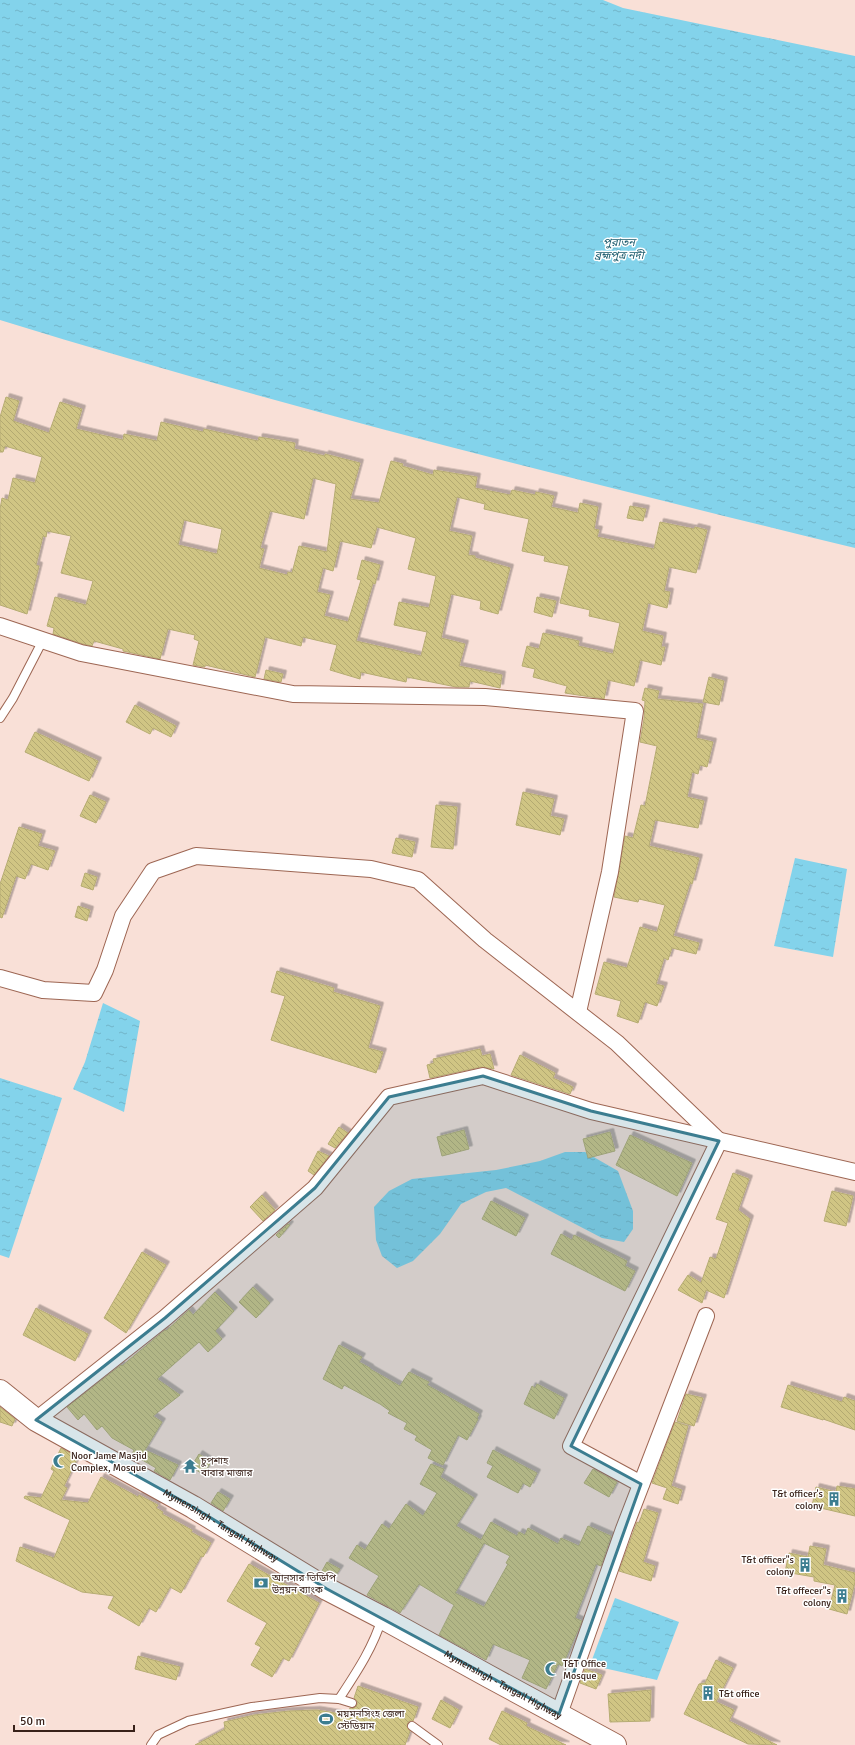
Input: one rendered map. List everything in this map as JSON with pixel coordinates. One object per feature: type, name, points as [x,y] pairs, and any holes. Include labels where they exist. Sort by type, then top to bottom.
[{"type":"highway","name":"Mymensingh - Tangail Highway","points":[[0,1391],[36,1420],[193,1506],[327,1589],[615,1745]]},
{"type":"street","points":[[0,626],[81,653],[293,694],[485,697],[635,711],[610,872],[578,1012]]},
{"type":"street","points":[[0,978],[43,990],[94,993],[105,970],[123,916],[153,871],[196,856],[370,869],[418,880],[485,940],[617,1044],[719,1141]]},
{"type":"street","points":[[36,1420],[165,1318],[315,1188],[389,1097],[483,1076],[591,1111],[855,1172]]},
{"type":"street","points":[[641,1484],[570,1446],[719,1141]]},
{"type":"street","points":[[559,1714],[641,1484],[706,1316]]},
{"type":"lane","points":[[0,718],[13,698],[43,640]]},
{"type":"lane","points":[[340,1699],[370,1652],[383,1618]]},
{"type":"lane","points":[[151,1745],[158,1735],[188,1721],[252,1707],[320,1698],[340,1699],[352,1703]]},
{"type":"lane","points":[[412,1726],[438,1745]]},
{"type":"highlighted area","points":[[483,1076],[591,1111],[719,1141],[571,1446],[641,1484],[559,1714],[327,1589],[193,1507],[36,1420],[165,1318],[315,1188],[389,1097]]},
{"type":"water","name":"পুরাতন ব্রহ্মপুত্র নদী","points":[[0,0],[603,0],[623,8],[855,56],[855,548],[533,468],[319,412],[106,352],[0,320]]},
{"type":"water","points":[[795,858],[847,869],[833,957],[774,946]]},
{"type":"water","points":[[103,1003],[140,1021],[124,1112],[73,1089],[85,1062]]},
{"type":"water","points":[[0,1078],[62,1098],[9,1258],[0,1255]]},
{"type":"water","points":[[565,1152],[585,1152],[618,1171],[633,1211],[633,1229],[624,1242],[602,1238],[506,1188],[486,1192],[461,1204],[440,1234],[413,1261],[397,1268],[382,1256],[376,1240],[374,1207],[389,1191],[412,1179],[496,1170],[540,1161]]},
{"type":"water","points":[[615,1598],[679,1622],[657,1680],[590,1665]]},
{"type":"building","points":[[6,397],[19,401],[13,421],[49,433],[60,402],[82,409],[76,429],[123,440],[124,434],[157,441],[161,422],[203,432],[204,429],[258,441],[259,437],[295,443],[294,449],[325,456],[325,454],[360,463],[350,499],[379,503],[391,461],[403,464],[402,466],[433,475],[434,470],[477,477],[475,488],[510,495],[512,490],[535,495],[536,492],[554,496],[551,507],[578,513],[580,503],[598,507],[594,529],[599,530],[597,537],[654,549],[660,522],[707,530],[696,573],[669,567],[664,591],[670,592],[667,608],[648,603],[642,631],[663,636],[661,647],[665,647],[661,665],[640,660],[634,686],[608,680],[604,699],[565,693],[567,686],[533,677],[535,669],[522,666],[527,646],[539,649],[543,633],[579,641],[578,646],[613,654],[620,623],[589,616],[590,610],[560,603],[569,566],[544,561],[545,556],[522,551],[529,519],[484,509],[485,504],[457,497],[449,531],[472,536],[468,555],[510,568],[498,614],[480,609],[481,601],[451,594],[441,638],[465,644],[459,666],[502,675],[500,688],[470,681],[469,687],[456,687],[407,677],[406,682],[361,672],[360,679],[330,670],[337,645],[303,637],[301,646],[265,637],[255,677],[205,665],[205,667],[193,665],[199,641],[194,639],[195,635],[168,629],[160,659],[123,651],[123,649],[94,641],[92,646],[83,644],[53,634],[54,628],[47,626],[55,597],[86,605],[93,581],[61,573],[71,536],[47,531],[46,537],[43,536],[36,565],[39,566],[27,614],[0,605],[0,509],[2,498],[8,500],[13,478],[35,483],[42,457],[5,446],[3,452],[0,452],[0,417]],"holes":[[[313,478],[336,484],[327,552],[299,546],[292,573],[288,572],[287,575],[259,568],[264,549],[260,548],[270,511],[304,519]],[[184,520],[222,529],[217,554],[178,545]],[[377,527],[416,538],[408,569],[436,576],[429,608],[399,602],[394,625],[427,632],[421,656],[356,641],[373,583],[375,584],[380,565],[362,560],[357,579],[361,580],[348,622],[324,616],[330,595],[317,592],[323,568],[333,571],[340,541],[371,548]]]},
{"type":"building","points":[[630,506],[646,509],[643,521],[627,518]]},
{"type":"building","points":[[537,597],[556,601],[552,617],[534,612]]},
{"type":"building","points":[[266,670],[283,674],[281,682],[264,679]]},
{"type":"building","points":[[709,677],[724,681],[719,705],[703,702]]},
{"type":"building","points":[[645,688],[659,691],[657,699],[703,704],[696,738],[713,742],[707,767],[700,765],[698,774],[692,772],[687,797],[704,801],[698,828],[655,820],[649,846],[699,858],[692,884],[690,883],[673,936],[699,943],[696,954],[672,948],[668,960],[664,958],[656,984],[664,986],[657,1006],[645,1002],[638,1023],[617,1016],[621,1001],[595,994],[604,962],[627,968],[640,927],[657,932],[665,905],[639,899],[638,902],[614,897],[625,836],[633,838],[641,805],[645,806],[657,746],[640,742],[645,701],[642,700]]},
{"type":"building","points":[[135,705],[176,726],[171,737],[153,728],[150,734],[126,722]]},
{"type":"building","points":[[35,732],[98,761],[89,781],[25,752]]},
{"type":"building","points":[[523,792],[554,799],[550,816],[564,819],[560,835],[516,825]]},
{"type":"building","points":[[90,795],[106,802],[96,823],[80,816]]},
{"type":"building","points":[[436,805],[457,807],[453,849],[431,847]]},
{"type":"building","points":[[19,827],[42,834],[38,846],[55,851],[48,870],[31,864],[25,879],[16,876],[2,918],[0,917],[0,884]]},
{"type":"building","points":[[396,838],[415,842],[412,857],[392,853]]},
{"type":"building","points":[[85,873],[97,877],[93,890],[81,886]]},
{"type":"building","points":[[78,906],[90,910],[87,921],[75,917]]},
{"type":"building","points":[[277,971],[334,988],[333,992],[380,1006],[368,1048],[383,1052],[376,1073],[271,1040],[285,996],[271,992]]},
{"type":"building","points":[[480,1049],[482,1056],[490,1054],[494,1069],[481,1067],[430,1078],[427,1065],[434,1063],[433,1059]]},
{"type":"building","points":[[520,1055],[555,1073],[553,1078],[573,1087],[570,1094],[511,1075]]},
{"type":"building","points":[[339,1127],[348,1133],[335,1148],[328,1144]]},
{"type":"building","points":[[464,1130],[469,1149],[442,1156],[437,1137]]},
{"type":"building","points":[[610,1132],[615,1151],[588,1158],[583,1139]]},
{"type":"building","points":[[630,1135],[692,1163],[677,1196],[616,1165]]},
{"type":"building","points":[[318,1151],[329,1156],[314,1175],[308,1171]]},
{"type":"building","points":[[733,1173],[749,1179],[738,1210],[750,1219],[724,1298],[706,1290],[702,1303],[678,1290],[688,1275],[701,1283],[710,1257],[716,1259],[728,1223],[716,1219]]},
{"type":"building","points":[[832,1191],[853,1196],[846,1226],[824,1221]]},
{"type":"building","points":[[262,1195],[275,1210],[263,1221],[250,1207]]},
{"type":"building","points":[[491,1201],[525,1218],[516,1236],[482,1219]]},
{"type":"building","points":[[288,1224],[290,1225],[279,1238],[276,1235]]},
{"type":"building","points":[[561,1234],[572,1240],[574,1235],[627,1261],[625,1266],[635,1271],[625,1291],[551,1254]]},
{"type":"building","points":[[142,1252],[166,1265],[126,1333],[104,1318]]},
{"type":"building","points":[[253,1287],[270,1303],[256,1318],[239,1302]]},
{"type":"building","points":[[215,1292],[234,1311],[215,1331],[222,1339],[208,1352],[199,1342],[157,1379],[180,1395],[153,1416],[162,1422],[145,1450],[178,1465],[170,1480],[154,1471],[156,1468],[132,1454],[134,1450],[112,1438],[102,1426],[97,1430],[84,1414],[78,1420],[67,1407],[121,1365],[122,1366],[165,1330],[166,1331],[189,1310],[193,1315]]},
{"type":"building","points":[[36,1308],[88,1334],[75,1361],[23,1335]]},
{"type":"building","points":[[339,1345],[362,1357],[359,1362],[400,1386],[409,1372],[429,1382],[427,1385],[479,1414],[467,1440],[458,1435],[443,1465],[428,1458],[432,1450],[415,1440],[417,1436],[404,1429],[407,1423],[388,1413],[390,1411],[380,1404],[344,1385],[342,1389],[323,1379]]},
{"type":"building","points":[[537,1384],[564,1398],[554,1419],[524,1404],[532,1386],[535,1388]]},
{"type":"building","points":[[788,1385],[842,1402],[844,1397],[855,1401],[855,1430],[781,1407]]},
{"type":"building","points":[[686,1394],[703,1398],[694,1426],[677,1421]]},
{"type":"building","points":[[0,1407],[15,1419],[12,1426],[0,1422]]},
{"type":"building","points":[[675,1422],[688,1426],[671,1486],[682,1490],[678,1504],[663,1499],[667,1488],[652,1483]]},
{"type":"building","points":[[61,1448],[78,1457],[64,1486],[67,1488],[61,1500],[88,1503],[101,1477],[138,1497],[139,1495],[158,1505],[156,1508],[163,1512],[162,1514],[192,1530],[191,1532],[211,1543],[203,1557],[201,1556],[181,1593],[170,1587],[156,1612],[149,1608],[139,1626],[108,1608],[114,1596],[82,1592],[16,1561],[20,1547],[54,1558],[70,1520],[24,1498],[25,1496],[41,1498],[54,1471],[51,1469]]},
{"type":"building","points":[[493,1450],[537,1473],[530,1487],[523,1483],[518,1493],[487,1477],[493,1466],[487,1463]]},
{"type":"building","points":[[199,1454],[211,1462],[203,1474],[191,1467]]},
{"type":"building","points":[[431,1464],[444,1469],[440,1477],[474,1498],[456,1526],[481,1540],[491,1522],[517,1536],[519,1532],[525,1535],[528,1528],[558,1544],[561,1538],[579,1546],[588,1526],[611,1536],[601,1566],[596,1564],[575,1618],[582,1621],[562,1666],[558,1664],[546,1689],[522,1678],[530,1660],[493,1644],[486,1660],[439,1635],[454,1605],[419,1584],[400,1613],[367,1595],[379,1576],[349,1558],[357,1545],[365,1550],[382,1524],[389,1529],[406,1504],[423,1516],[437,1493],[420,1484]],"holes":[[[484,1543],[510,1556],[506,1563],[508,1564],[484,1607],[455,1593]]]},
{"type":"building","points":[[593,1469],[617,1482],[609,1497],[584,1483]]},
{"type":"building","name":"T&t officer's colony","points":[[837,1486],[855,1489],[855,1516],[812,1506],[816,1487],[836,1492]]},
{"type":"building","points":[[218,1492],[230,1499],[223,1511],[211,1503]]},
{"type":"building","points":[[644,1509],[658,1513],[643,1562],[655,1566],[651,1581],[619,1571],[637,1522],[639,1523]]},
{"type":"building","points":[[810,1546],[826,1549],[823,1565],[855,1573],[855,1582],[847,1614],[829,1609],[835,1585],[814,1581],[814,1577],[785,1572],[789,1553],[808,1557]]},
{"type":"building","points":[[327,1562],[340,1569],[334,1578],[322,1571]]},
{"type":"building","points":[[249,1564],[319,1603],[289,1661],[283,1658],[272,1677],[251,1665],[261,1647],[255,1644],[267,1623],[227,1601]]},
{"type":"building","points":[[138,1656],[180,1667],[176,1680],[135,1669]]},
{"type":"building","name":"T&t office","points":[[716,1660],[733,1668],[716,1702],[734,1710],[729,1721],[777,1745],[748,1744],[684,1714],[699,1684],[705,1683]]},
{"type":"building","points":[[585,1669],[602,1675],[596,1689],[580,1683]]},
{"type":"building","name":"ময়মনসিংহ জেলা স্টেডিয়াম","points":[[358,1686],[418,1707],[413,1721],[409,1721],[407,1725],[410,1731],[405,1745],[195,1745],[225,1729],[224,1722],[254,1715],[289,1711],[317,1710],[347,1715],[350,1708],[354,1708],[357,1705],[357,1701],[354,1698]]},
{"type":"building","points":[[651,1690],[650,1721],[610,1722],[608,1694]]},
{"type":"building","points":[[441,1700],[459,1710],[450,1728],[432,1719]]},
{"type":"building","points":[[502,1711],[527,1723],[526,1726],[566,1745],[501,1745],[489,1739]]},
{"type":"place","name":"Noor Jame Masjid Complex, Mosque","points":[[60,1461]]},
{"type":"place","name":"চুপশাহ বাবার মাজার","points":[[190,1466]]},
{"type":"place","name":"T&t officer's colony","points":[[834,1499]]},
{"type":"place","name":"T&t officer\"s colony","points":[[805,1565]]},
{"type":"place","name":"আনসার ভিডিপি উন্নয়ন ব্যাংক","points":[[261,1583]]},
{"type":"place","name":"T&t offecer\"s colony","points":[[842,1596]]},
{"type":"place","name":"T&T Office Mosque","points":[[552,1669]]},
{"type":"place","name":"T&t office","points":[[708,1693]]},
{"type":"place","name":"ময়মনসিংহ জেলা স্টেডিয়াম","points":[[326,1719]]}]
